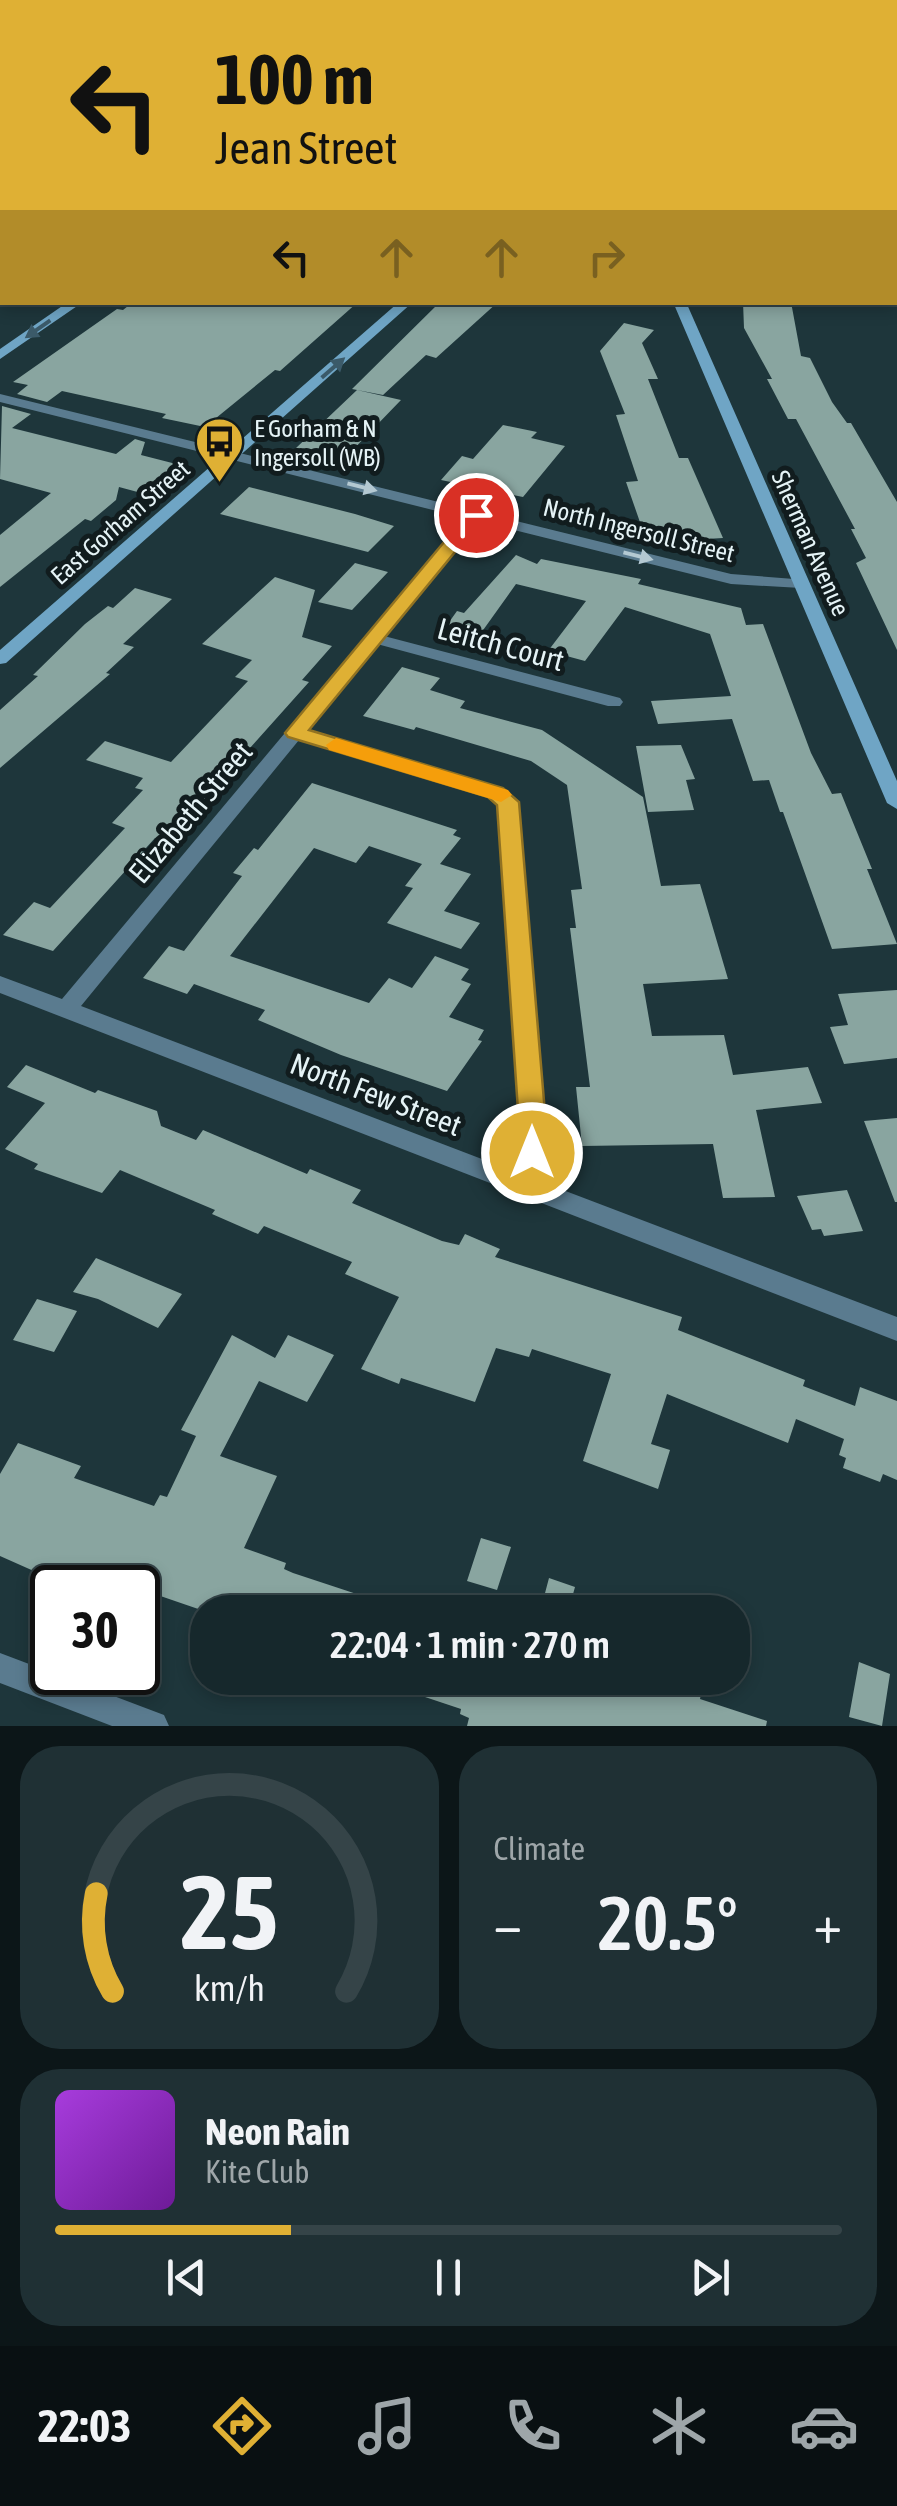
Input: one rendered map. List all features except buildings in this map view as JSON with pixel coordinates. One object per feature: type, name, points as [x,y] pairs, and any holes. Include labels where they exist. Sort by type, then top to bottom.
[{"type":"main road","points":[[0,355],[72,305]]},
{"type":"main road","name":"East Gorham Street","points":[[0,659],[404,305]]},
{"type":"main road","name":"Sherman Avenue","points":[[680,305],[897,803]]},
{"type":"street","name":"North Ingersoll Street","points":[[0,398],[731,579],[801,583]]},
{"type":"street","name":"Elizabeth Street","points":[[66,1009],[476,515]]},
{"type":"street","name":"Leitch Court","points":[[373,638],[614,702]]},
{"type":"street","points":[[295,733],[496,792],[508,802],[533,1125],[532,1153],[520,1184]]},
{"type":"street","name":"North Few Street","points":[[0,984],[897,1328]]},
{"type":"street","points":[[0,1668],[153,1726]]},
{"type":"slow traffic","points":[[336,745],[501,795]]},
{"type":"place","name":"E Gorham & N Ingersoll (WB)","points":[[219,484]]},
{"type":"route","points":[[476,515],[295,733],[496,792],[508,802],[532,1153]]}]
